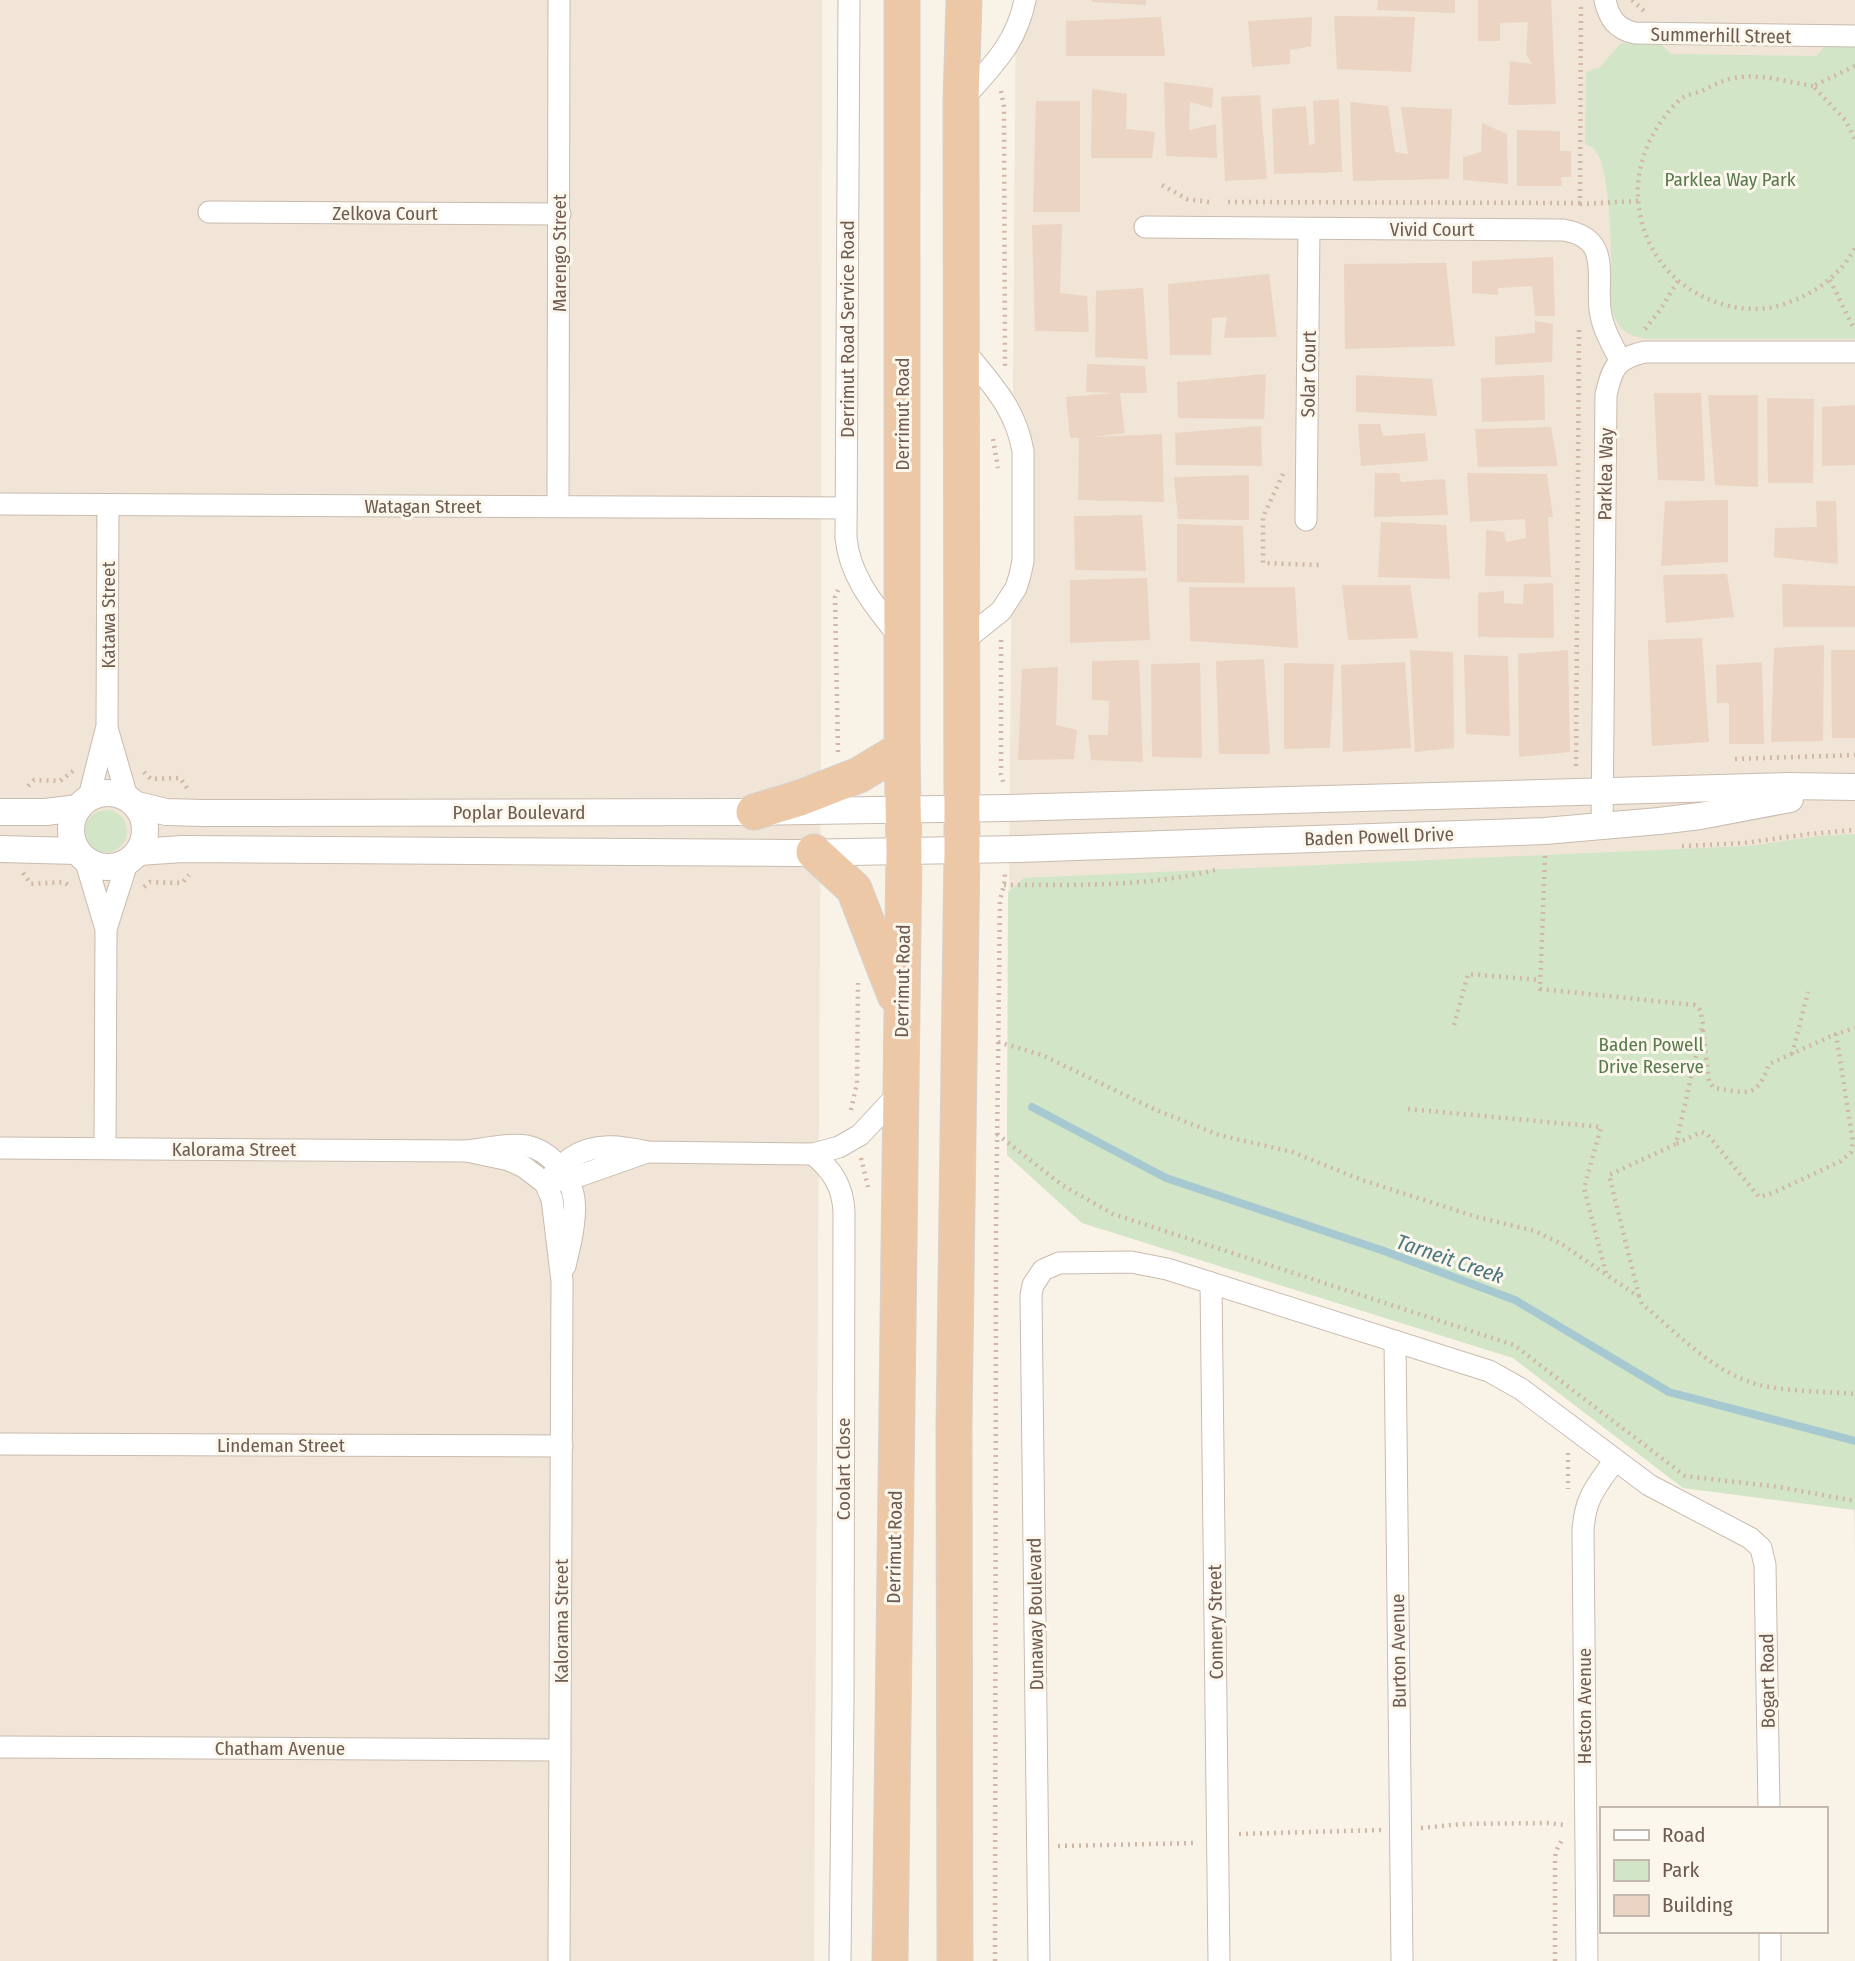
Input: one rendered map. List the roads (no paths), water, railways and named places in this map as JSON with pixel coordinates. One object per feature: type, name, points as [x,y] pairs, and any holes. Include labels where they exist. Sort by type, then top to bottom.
[{"type":"highway","name":"Derrimut Road","points":[[890,1961],[904,851],[902,0]]},
{"type":"highway","points":[[955,1961],[954,1425],[962,850],[961,100],[964,0]]},
{"type":"highway","points":[[754,813],[800,799],[859,775],[902,749]]},
{"type":"highway","points":[[814,852],[854,889],[902,1011]]},
{"type":"street","name":"Marengo Street","points":[[558,506],[559,0]]},
{"type":"street","name":"Derrimut Road Service Road","points":[[849,0],[847,553],[865,593],[902,641]]},
{"type":"street","points":[[961,100],[1012,39],[1021,20],[1025,0]]},
{"type":"street","name":"Summerhill Street","points":[[1605,0],[1612,20],[1618,26],[1634,33],[1855,36]]},
{"type":"street","name":"Zelkova Court","points":[[209,212],[560,214]]},
{"type":"street","name":"Vivid Court","points":[[1146,227],[1577,232],[1589,240],[1597,253],[1601,267],[1600,309],[1605,332],[1620,360]]},
{"type":"street","name":"Solar Court","points":[[1306,520],[1309,229]]},
{"type":"street","points":[[961,347],[1007,405],[1020,433],[1023,451],[1023,561],[1016,588],[1001,611],[961,643]]},
{"type":"street","points":[[1620,360],[1645,352],[1855,352]]},
{"type":"street","name":"Parklea Way","points":[[1602,827],[1606,395],[1610,376],[1620,360]]},
{"type":"street","name":"Watagan Street","points":[[0,504],[846,508]]},
{"type":"street","name":"Katawa Street","points":[[83,803],[107,726],[108,505]]},
{"type":"street","name":"Katawa Street","points":[[107,726],[132,801]]},
{"type":"street","name":"Baden Powell Drive","points":[[903,810],[1789,786],[1853,787]]},
{"type":"street","name":"Baden Powell Drive","points":[[904,851],[1602,827],[1700,816],[1853,787]]},
{"type":"street","points":[[0,812],[46,812],[83,803],[108,792],[118,793],[132,801],[143,816],[146,828],[144,841],[133,857],[106,929]]},
{"type":"street","name":"Poplar Boulevard","points":[[132,801],[166,812],[204,813],[754,813],[903,810]]},
{"type":"street","points":[[83,803],[72,818],[72,841],[81,855],[106,929],[105,1148]]},
{"type":"street","points":[[0,849],[81,855],[94,865],[105,867],[116,866],[133,857]]},
{"type":"street","name":"Poplar Boulevard","points":[[133,857],[196,849],[904,851]]},
{"type":"street","points":[[557,1177],[647,1152],[813,1154],[839,1147],[860,1135],[900,1092]]},
{"type":"street","name":"Kalorama Street","points":[[0,1148],[467,1151],[509,1160],[557,1177],[552,1199],[562,1281],[559,1961]]},
{"type":"street","name":"Coolart Close","points":[[813,1154],[836,1178],[844,1206],[840,1961]]},
{"type":"street","name":"Dunaway Boulevard","points":[[1039,1961],[1031,1308],[1033,1285],[1043,1270],[1059,1263],[1131,1262],[1167,1269],[1211,1283]]},
{"type":"street","points":[[1211,1283],[1468,1363],[1505,1378],[1615,1460]]},
{"type":"street","name":"Connery Street","points":[[1211,1283],[1219,1961]]},
{"type":"street","name":"Burton Avenue","points":[[1395,1341],[1402,1961]]},
{"type":"street","name":"Lindeman Street","points":[[0,1444],[562,1446]]},
{"type":"street","name":"Bogart Road","points":[[1615,1460],[1649,1485],[1751,1538],[1761,1548],[1766,1578],[1769,1807]]},
{"type":"street","name":"Heston Avenue","points":[[1587,1961],[1583,1531],[1586,1505],[1615,1460]]},
{"type":"street","name":"Chatham Avenue","points":[[0,1747],[560,1750]]},
{"type":"street","points":[[1770,1933],[1770,1961]]},
{"type":"waterway","name":"Tarneit Creek","points":[[1032,1107],[1166,1178],[1384,1251],[1515,1300],[1669,1392],[1855,1441]]},
{"type":"park label","name":"Parklea Way Park","points":[[1730,179]]},
{"type":"park label","name":"Baden Powell Drive Reserve","points":[[1651,1055]]}]
